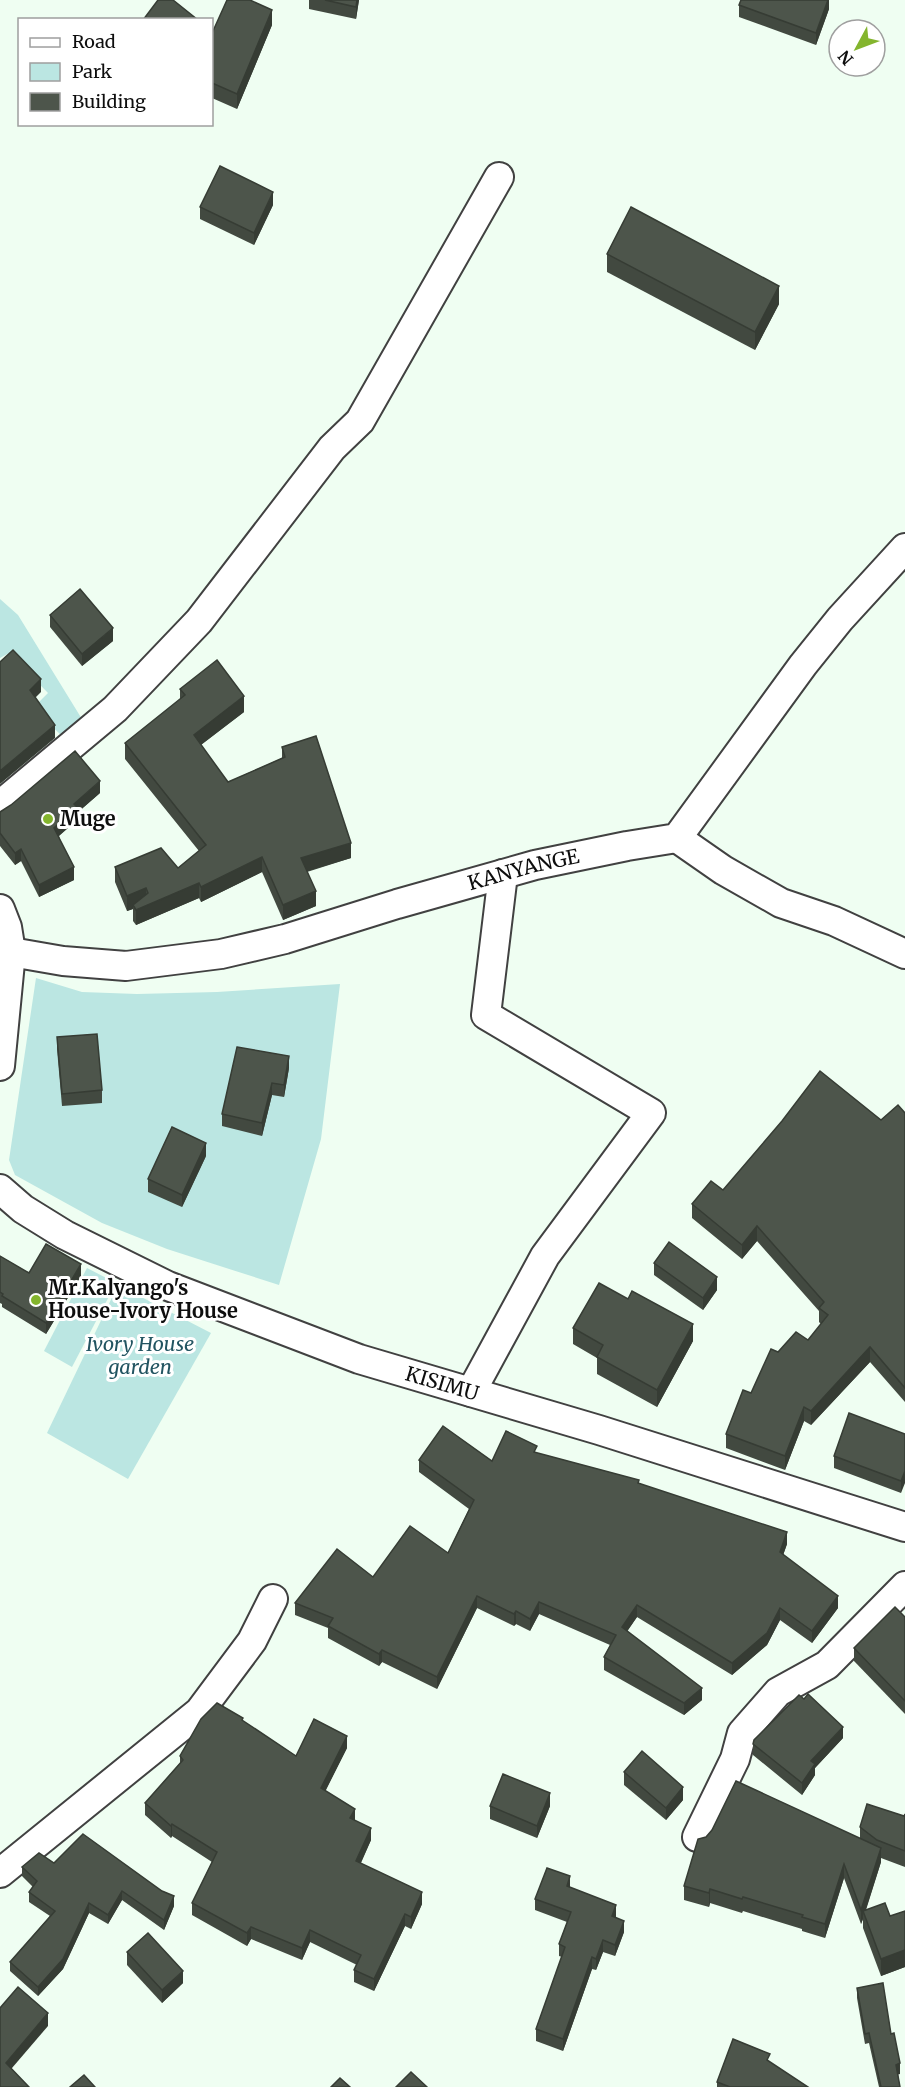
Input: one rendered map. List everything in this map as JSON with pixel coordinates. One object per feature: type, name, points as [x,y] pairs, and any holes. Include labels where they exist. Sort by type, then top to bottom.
[{"type":"street","points":[[0,805],[115,709],[199,621],[332,448],[360,422],[499,177]]},
{"type":"street","points":[[905,548],[840,619],[803,664],[676,838],[723,870],[781,903],[834,921],[905,954]]},
{"type":"street","name":"KANYANGE","points":[[11,951],[63,961],[126,966],[221,954],[285,939],[535,865],[676,838]]},
{"type":"street","points":[[471,1392],[545,1256],[651,1113],[486,1015],[502,874]]},
{"type":"street","points":[[0,909],[7,927],[11,951],[0,1066]]},
{"type":"street","name":"KISIMU","points":[[0,1189],[23,1209],[65,1235],[168,1286],[359,1359],[599,1430],[841,1509],[905,1527]]},
{"type":"street","points":[[697,1837],[735,1759],[742,1733],[778,1692],[827,1665],[905,1586]]},
{"type":"street","points":[[0,1873],[199,1712],[252,1641],[273,1599]]},
{"type":"green space","points":[[0,599],[18,615],[85,724],[64,738],[33,708],[48,693],[9,653],[0,658]]},
{"type":"green space","points":[[36,978],[82,992],[137,994],[217,992],[340,984],[321,1139],[279,1285],[167,1249],[102,1223],[15,1175],[9,1160]]},
{"type":"green space","points":[[87,1268],[116,1283],[72,1367],[44,1351]]},
{"type":"green space","name":"Ivory House garden","points":[[118,1285],[211,1333],[128,1479],[47,1433]]},
{"type":"building","points":[[158,0],[173,0],[196,18],[144,18]]},
{"type":"building","points":[[227,0],[250,0],[272,10],[237,94],[213,83],[213,31]]},
{"type":"building","points":[[325,0],[357,0],[356,7]]},
{"type":"building","points":[[741,0],[828,0],[816,33],[739,5]]},
{"type":"building","points":[[220,166],[273,192],[254,233],[200,207]]},
{"type":"building","points":[[631,207],[779,286],[755,332],[607,254]]},
{"type":"building","points":[[80,589],[113,628],[82,654],[50,615]]},
{"type":"building","points":[[13,650],[41,679],[30,690],[55,725],[0,771],[0,662]]},
{"type":"building","points":[[217,660],[244,696],[194,735],[228,782],[285,757],[282,747],[316,736],[351,843],[301,858],[316,891],[283,905],[262,857],[201,887],[199,883],[136,910],[133,905],[148,893],[146,888],[127,896],[115,867],[161,848],[178,868],[206,845],[125,743],[185,695],[180,689]]},
{"type":"building","points":[[75,751],[100,781],[74,804],[77,807],[54,828],[74,867],[39,885],[21,849],[15,853],[0,833],[0,812]]},
{"type":"building","points":[[97,1034],[102,1090],[62,1094],[57,1037]]},
{"type":"building","points":[[237,1047],[289,1056],[284,1085],[272,1083],[262,1123],[222,1114]]},
{"type":"building","points":[[820,1071],[881,1120],[898,1105],[905,1113],[905,1388],[870,1347],[811,1411],[804,1407],[785,1456],[726,1434],[743,1390],[751,1393],[771,1349],[778,1352],[796,1332],[808,1340],[828,1315],[819,1308],[824,1302],[757,1226],[742,1245],[692,1204],[711,1181],[723,1190],[782,1121]]},
{"type":"building","points":[[172,1127],[206,1143],[182,1195],[148,1179]]},
{"type":"building","points":[[669,1242],[717,1277],[703,1298],[654,1263]]},
{"type":"building","name":"Mr.Kalyango's House-Ivory House","points":[[46,1244],[81,1264],[46,1323],[2,1296],[0,1256],[29,1273]]},
{"type":"building","points":[[599,1283],[628,1299],[632,1291],[693,1324],[657,1390],[597,1357],[603,1345],[573,1328]]},
{"type":"building","points":[[849,1413],[905,1434],[905,1471],[901,1481],[834,1456]]},
{"type":"building","points":[[443,1426],[492,1461],[506,1431],[537,1446],[534,1452],[639,1480],[638,1483],[787,1532],[780,1552],[838,1596],[812,1631],[780,1608],[767,1633],[732,1663],[637,1605],[622,1627],[702,1688],[684,1703],[604,1657],[616,1635],[539,1602],[530,1619],[477,1596],[437,1677],[382,1650],[379,1654],[328,1626],[333,1618],[295,1603],[337,1549],[373,1577],[410,1526],[448,1553],[474,1500],[419,1460]]},
{"type":"building","points":[[895,1607],[905,1617],[905,1701],[854,1648]]},
{"type":"building","points":[[808,1694],[843,1727],[811,1761],[815,1764],[802,1783],[753,1744],[754,1740],[799,1695],[804,1699]]},
{"type":"building","points":[[217,1703],[243,1718],[242,1720],[296,1756],[314,1719],[347,1736],[321,1788],[355,1809],[350,1818],[371,1828],[356,1861],[422,1892],[411,1917],[405,1914],[374,1979],[354,1970],[361,1955],[310,1930],[302,1948],[251,1927],[247,1933],[192,1903],[217,1852],[172,1824],[171,1826],[145,1803],[183,1760],[180,1756],[201,1719]]},
{"type":"building","points":[[642,1751],[683,1787],[666,1808],[624,1772]]},
{"type":"building","points":[[503,1774],[550,1793],[537,1826],[490,1806]]},
{"type":"building","points":[[736,1781],[881,1848],[861,1910],[844,1864],[825,1924],[743,1897],[742,1899],[710,1889],[709,1893],[684,1886],[698,1839],[706,1837],[712,1830]]},
{"type":"building","points":[[867,1804],[904,1816],[905,1814],[905,1851],[877,1840],[860,1827]]},
{"type":"building","points":[[83,1834],[162,1891],[174,1896],[164,1920],[122,1891],[108,1915],[89,1903],[63,1959],[38,1987],[10,1962],[55,1911],[29,1892],[37,1881],[22,1867],[39,1853],[54,1863]]},
{"type":"building","points":[[547,1868],[570,1876],[567,1886],[616,1905],[612,1916],[624,1921],[615,1945],[603,1940],[596,1959],[592,1957],[563,2039],[536,2029],[565,1947],[559,1944],[571,1912],[535,1899]]},
{"type":"building","points":[[885,1903],[890,1916],[905,1911],[905,1950],[881,1959],[863,1911]]},
{"type":"building","points":[[148,1933],[183,1971],[162,1990],[127,1952]]},
{"type":"building","points":[[883,1983],[891,2034],[894,2033],[900,2063],[896,2065],[900,2087],[881,2087],[869,2033],[865,2034],[857,1988]]},
{"type":"building","points":[[18,1987],[48,2013],[6,2063],[29,2087],[0,2087],[0,2008]]},
{"type":"building","points":[[733,2039],[770,2054],[767,2060],[808,2087],[730,2087],[717,2082]]},
{"type":"building","points":[[411,2072],[427,2087],[396,2087]]},
{"type":"building","points":[[84,2075],[95,2087],[70,2087]]},
{"type":"building","points":[[340,2078],[350,2087],[331,2087]]},
{"type":"place","name":"Muge","points":[[48,819]]},
{"type":"place","name":"Mr.Kalyango's House-Ivory House","points":[[36,1300]]}]
